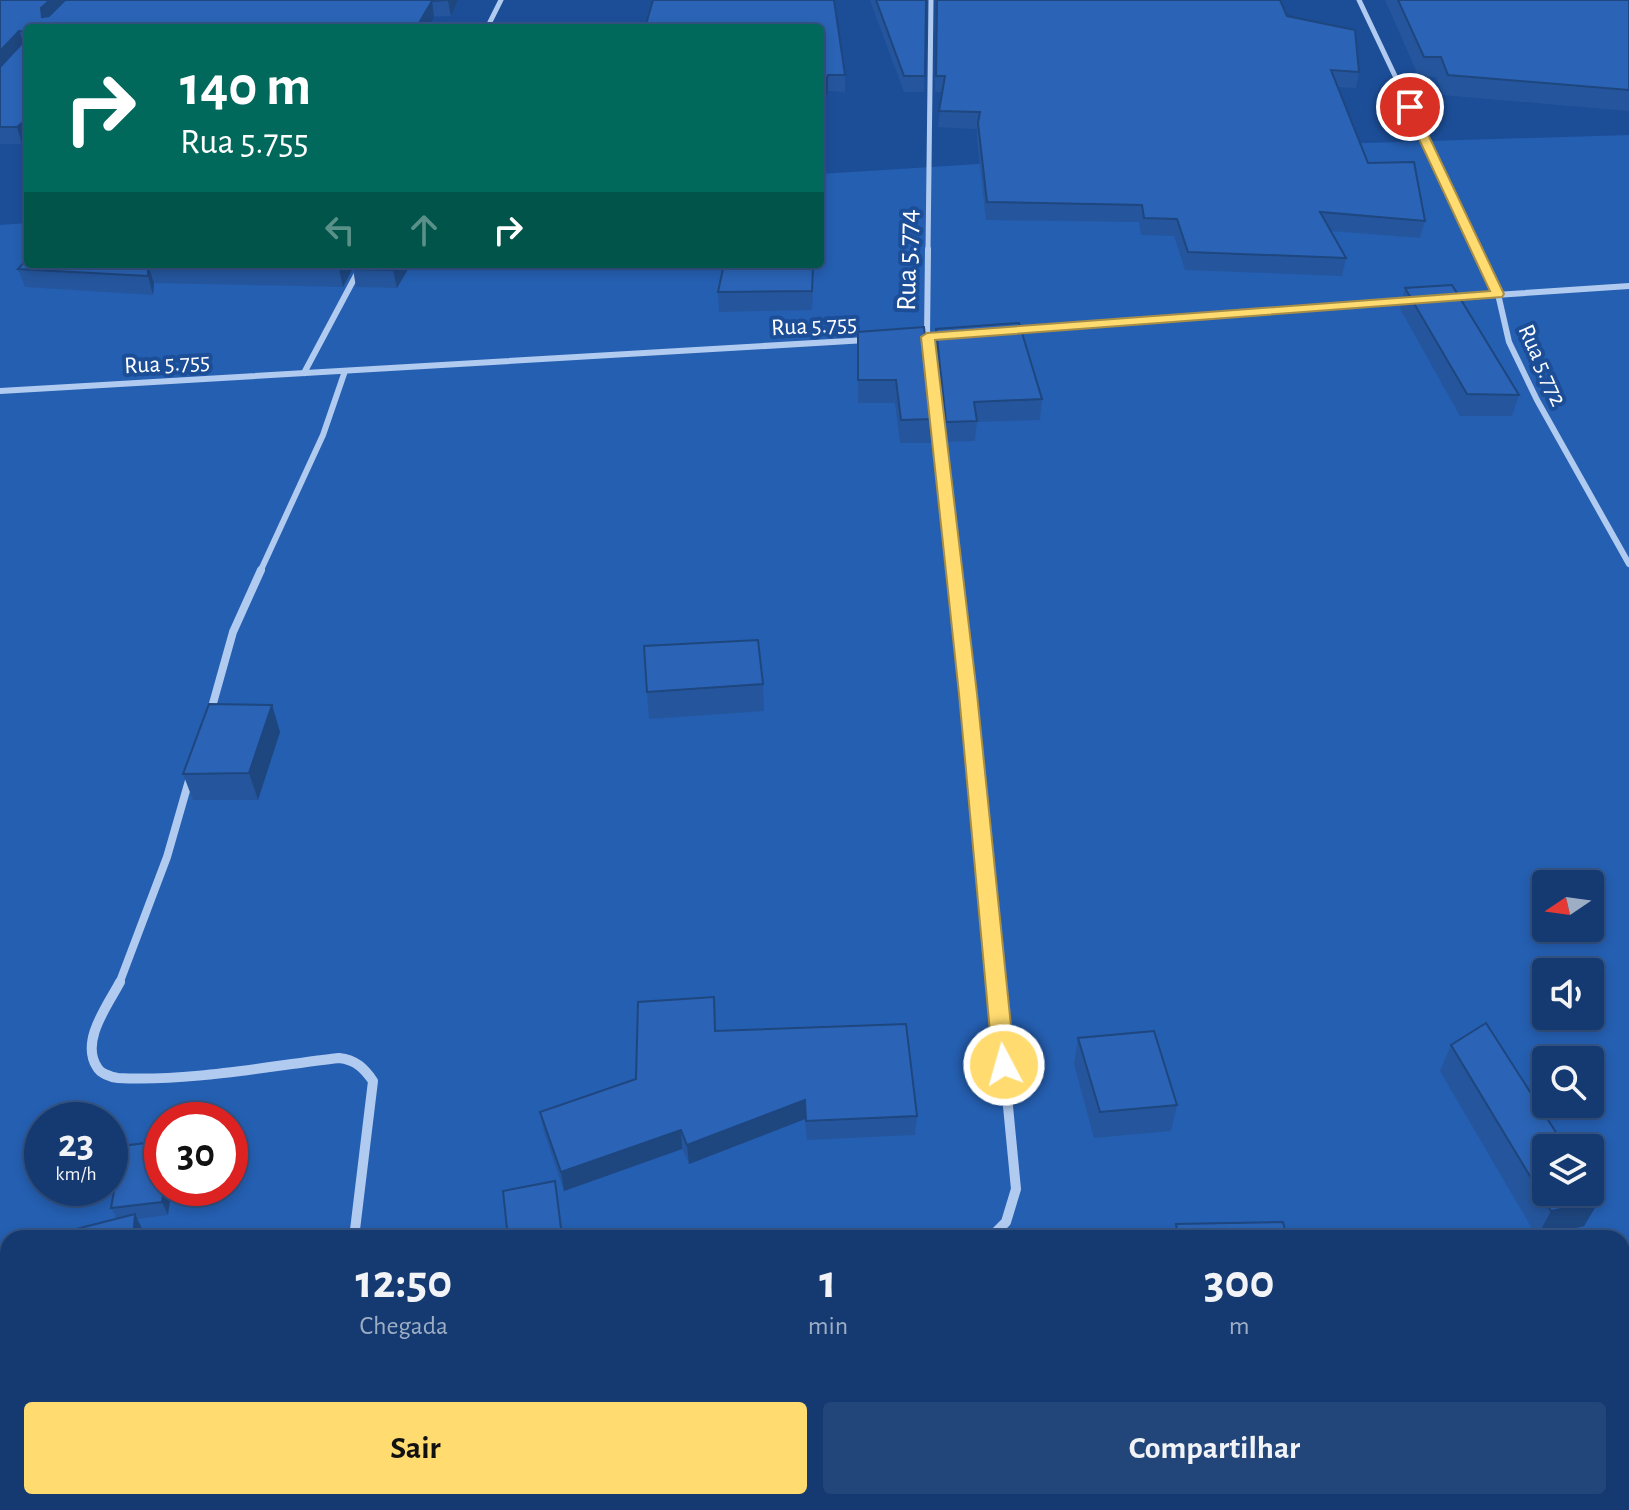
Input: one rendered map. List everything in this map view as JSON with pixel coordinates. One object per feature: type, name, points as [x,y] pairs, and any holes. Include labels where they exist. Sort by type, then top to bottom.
[{"type":"street","points":[[489,24],[501,0]]},
{"type":"street","name":"Rua 5.774","points":[[931,0],[927,337],[968,694],[1016,1189],[1006,1222],[998,1230]]},
{"type":"street","name":"Rua 5.772","points":[[1359,0],[1498,294],[1509,342],[1537,400],[1629,564]]},
{"type":"street","points":[[304,373],[360,268]]},
{"type":"street","points":[[1434,299],[1629,286]]},
{"type":"street","points":[[1007,331],[1419,300]]},
{"type":"street","points":[[911,338],[959,334]]},
{"type":"street","name":"Rua 5.755","points":[[0,391],[880,339]]},
{"type":"street","points":[[206,725],[233,632],[323,435],[345,371]]},
{"type":"street","points":[[194,763],[167,857],[122,977],[92,1037],[92,1057],[98,1070],[114,1078],[206,1074],[352,1059],[373,1081],[355,1230]]},
{"type":"shaded area","points":[[1629,135],[1629,1230],[0,1230],[0,225],[24,223],[24,268],[824,268],[824,174],[1266,146]]},
{"type":"building","points":[[0,0],[50,0],[41,8],[42,17],[49,16],[65,0],[449,0],[432,1],[418,24],[24,24],[24,32],[19,31],[0,51]]},
{"type":"building","points":[[653,0],[834,0],[845,75],[828,75],[824,84],[824,24],[646,24]]},
{"type":"building","points":[[876,0],[926,0],[925,76],[904,76]]},
{"type":"building","points":[[937,0],[1280,0],[1287,16],[1355,30],[1359,72],[1331,70],[1368,163],[1414,162],[1425,221],[1320,212],[1346,258],[1188,252],[1177,219],[1144,218],[1142,205],[987,202],[978,123],[980,112],[939,111],[945,76],[936,76]]},
{"type":"building","points":[[1398,0],[1629,0],[1629,90],[1448,75],[1441,57],[1424,57]]},
{"type":"building","points":[[24,41],[24,121],[17,127],[0,127],[0,67]]},
{"type":"building","points":[[24,262],[24,268],[148,268],[148,276],[18,269]]},
{"type":"building","points":[[353,268],[394,268],[393,270]]},
{"type":"building","points":[[723,268],[813,268],[812,291],[718,292]]},
{"type":"building","points":[[1452,285],[1519,395],[1467,394],[1405,288]]},
{"type":"building","points":[[1019,323],[1042,399],[974,402],[977,421],[946,422],[936,329]]},
{"type":"building","points":[[924,327],[934,419],[901,420],[896,380],[858,380],[858,332]]},
{"type":"building","points":[[758,640],[763,684],[647,692],[644,646]]},
{"type":"building","points":[[209,704],[272,705],[249,773],[183,774]]},
{"type":"building","points":[[714,997],[715,1031],[906,1024],[917,1116],[806,1121],[805,1100],[687,1145],[681,1130],[561,1172],[540,1112],[636,1079],[638,1002]]},
{"type":"building","points":[[1486,1023],[1532,1095],[1532,1118],[1547,1118],[1557,1134],[1532,1134],[1532,1179],[1451,1045]]},
{"type":"building","points":[[1154,1031],[1177,1105],[1100,1112],[1078,1038]]},
{"type":"building","points":[[144,1143],[144,1204],[128,1206],[128,1145]]},
{"type":"building","points":[[555,1181],[561,1230],[507,1230],[503,1191]]},
{"type":"building","points":[[1548,1206],[1575,1206],[1551,1211]]},
{"type":"building","points":[[135,1214],[134,1230],[72,1230]]},
{"type":"building","points":[[1283,1222],[1285,1230],[1177,1230],[1176,1224]]},
{"type":"route","points":[[1004,1065],[968,694],[927,337],[1498,294],[1410,107]]}]
